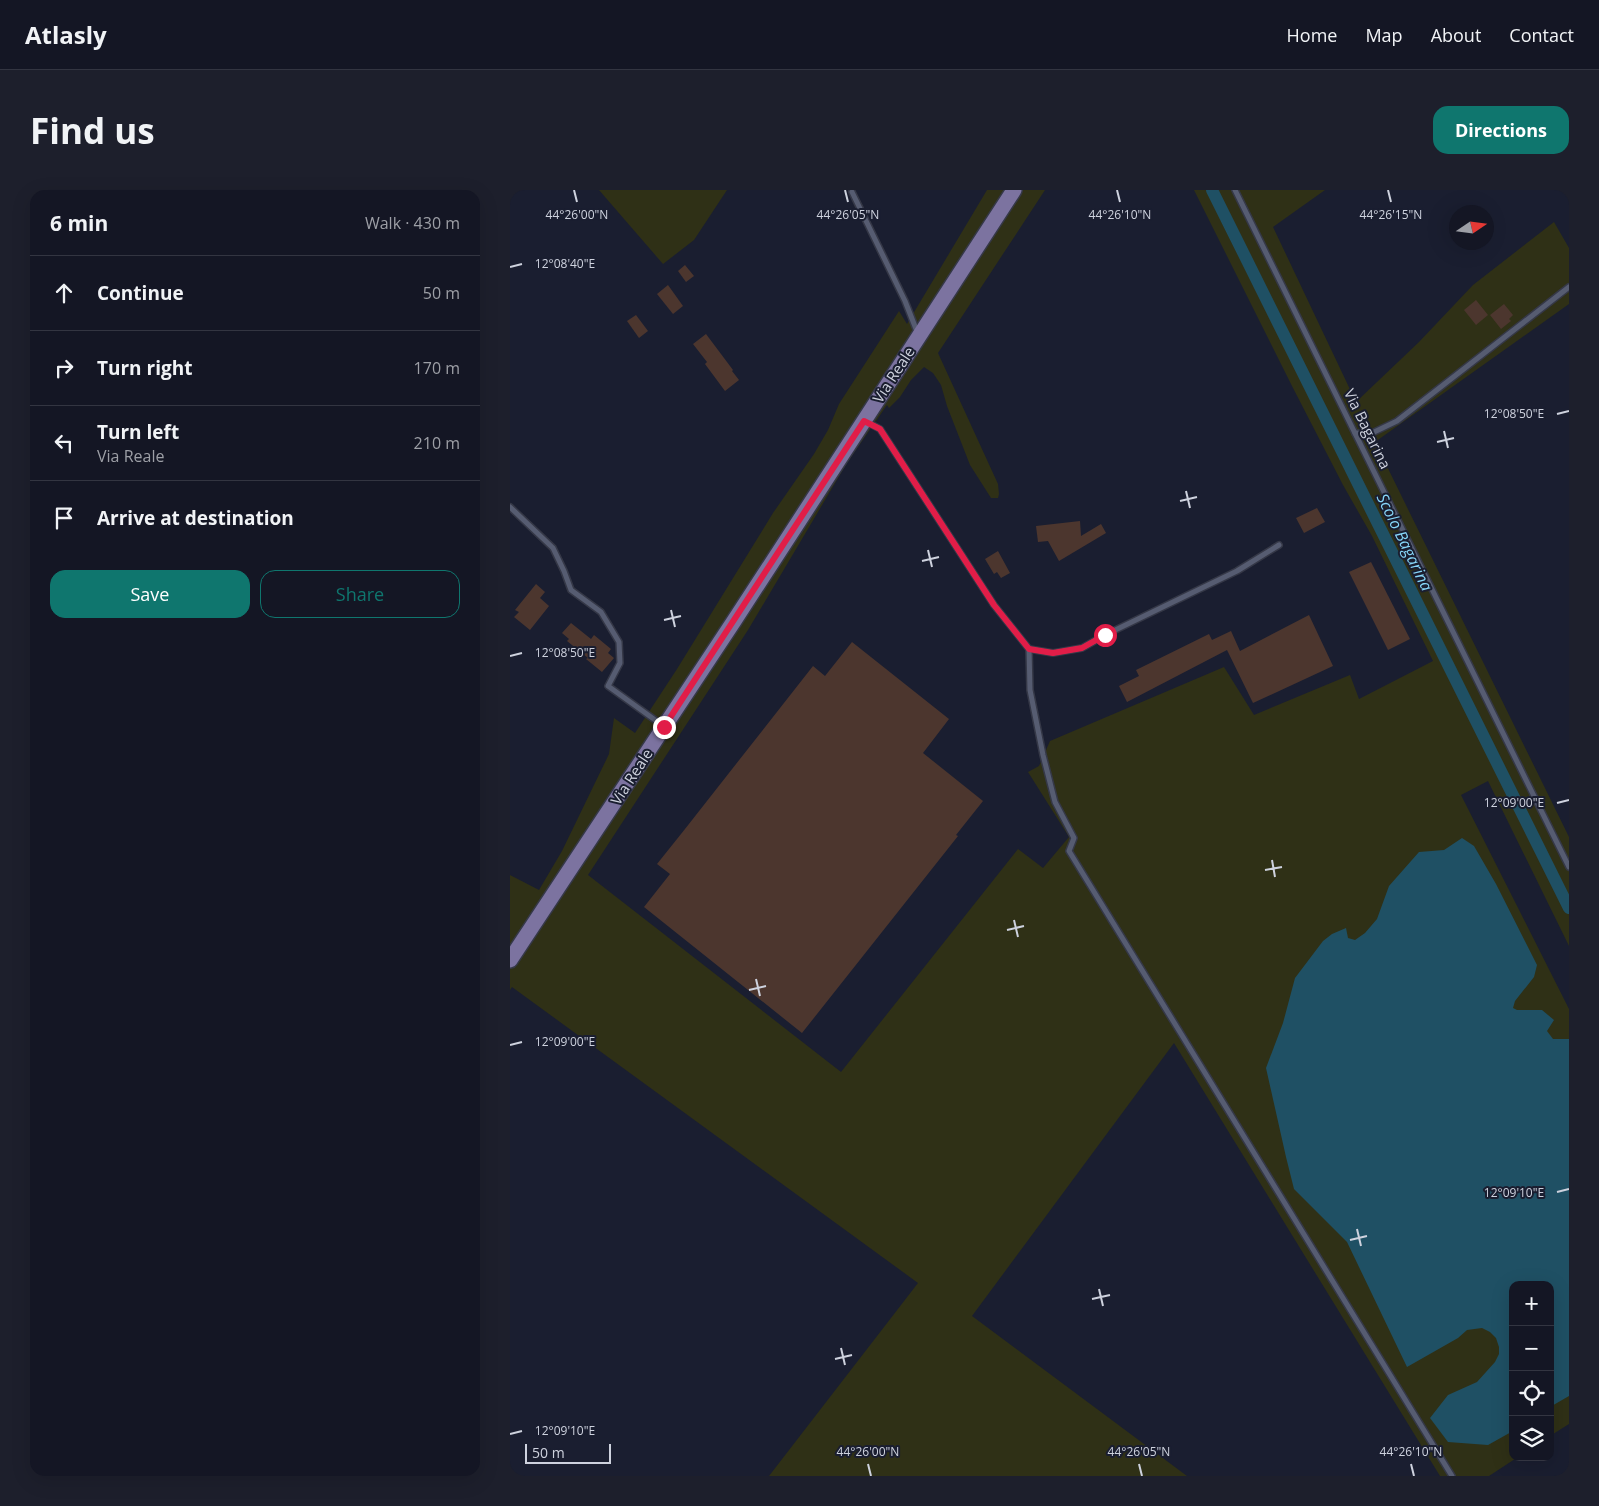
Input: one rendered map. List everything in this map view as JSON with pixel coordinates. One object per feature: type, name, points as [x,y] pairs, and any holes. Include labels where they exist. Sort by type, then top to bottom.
[{"type":"main road","name":"Via Reale","points":[[510,960],[1014,190]]},
{"type":"lane","name":"Via Bagarina","points":[[1235,190],[1569,867]]},
{"type":"lane","points":[[852,192],[905,301],[919,337]]},
{"type":"lane","points":[[1355,433],[1370,434],[1397,421],[1569,287]]},
{"type":"lane","points":[[864,421],[880,429],[994,605],[1029,649],[1030,690],[1043,755],[1055,802],[1074,838],[1069,851],[1452,1476]]},
{"type":"lane","points":[[510,506],[553,548],[571,590],[601,612],[619,642],[620,663],[608,686],[664,727]]},
{"type":"lane","points":[[1029,649],[1053,653],[1082,648],[1238,571],[1279,544]]},
{"type":"green space","points":[[599,190],[727,190],[694,240],[663,264]]},
{"type":"green space","points":[[987,190],[1045,190],[938,353],[998,484],[998,498],[991,498],[970,465],[947,406],[941,385],[933,373],[924,367],[911,380],[900,397],[889,408],[887,405],[847,463],[748,630],[588,875],[841,1072],[1018,849],[1043,868],[1069,837],[1028,772],[1039,766],[1050,741],[1224,667],[1254,715],[1350,675],[1359,699],[1433,661],[1372,536],[1343,485],[1293,388],[1194,190],[1325,190],[1273,227],[1356,402],[1419,342],[1473,285],[1554,222],[1569,248],[1569,304],[1375,442],[1569,837],[1569,946],[1488,781],[1461,795],[1569,1009],[1569,1424],[1554,1433],[1554,1281],[1509,1281],[1509,1461],[1512,1461],[1489,1476],[1440,1476],[1174,1043],[972,1316],[1187,1476],[769,1476],[918,1283],[512,987],[510,990],[510,875],[539,890],[562,851],[609,754],[614,718],[635,733],[677,669],[773,513],[814,454],[828,430],[839,404],[899,311],[907,324]]},
{"type":"water","points":[[1462,838],[1474,846],[1496,884],[1537,965],[1534,977],[1515,1001],[1513,1008],[1517,1010],[1542,1010],[1554,1020],[1547,1031],[1553,1039],[1569,1039],[1569,1396],[1554,1405],[1554,1281],[1509,1281],[1509,1433],[1488,1445],[1448,1442],[1430,1418],[1448,1395],[1477,1382],[1495,1362],[1499,1354],[1496,1338],[1482,1328],[1467,1330],[1458,1338],[1407,1367],[1347,1242],[1294,1189],[1266,1068],[1283,1023],[1295,978],[1323,941],[1332,934],[1346,928],[1348,938],[1355,940],[1365,933],[1377,919],[1389,886],[1419,852],[1444,850]]},
{"type":"building","points":[[685,265],[694,276],[686,282],[678,271]]},
{"type":"building","points":[[668,285],[683,306],[673,314],[657,294]]},
{"type":"building","points":[[1476,300],[1488,315],[1476,325],[1464,310]]},
{"type":"building","points":[[1504,304],[1513,315],[1509,319],[1511,321],[1501,329],[1490,315]]},
{"type":"building","points":[[636,315],[648,331],[639,338],[627,321]]},
{"type":"building","points":[[706,334],[739,380],[725,391],[693,344]]},
{"type":"building","points":[[1317,508],[1325,522],[1304,533],[1296,518]]},
{"type":"building","points":[[1080,521],[1081,536],[1101,524],[1106,533],[1059,561],[1048,541],[1038,542],[1036,526]]},
{"type":"building","points":[[998,551],[1010,573],[1001,578],[997,572],[994,574],[985,559]]},
{"type":"building","points":[[1371,562],[1410,639],[1388,650],[1349,572]]},
{"type":"building","points":[[536,584],[545,592],[540,598],[549,606],[530,630],[514,617],[519,612],[515,610]]},
{"type":"building","points":[[1309,615],[1333,666],[1253,703],[1227,650],[1127,702],[1119,686],[1139,676],[1136,670],[1209,634],[1212,640],[1231,631],[1240,651]]},
{"type":"building","points":[[571,623],[591,639],[594,635],[611,649],[608,653],[614,658],[602,672],[567,641],[569,639],[562,633]]},
{"type":"building","points":[[852,642],[949,719],[923,753],[983,801],[956,835],[958,836],[802,1033],[644,907],[670,874],[657,864],[813,666],[825,676]]},
{"type":"waterway","name":"Scolo Bagarina","points":[[1212,190],[1569,908]]},
{"type":"route","points":[[664,727],[864,421],[880,429],[994,605],[1029,649],[1053,653],[1082,648],[1105,635]]}]
